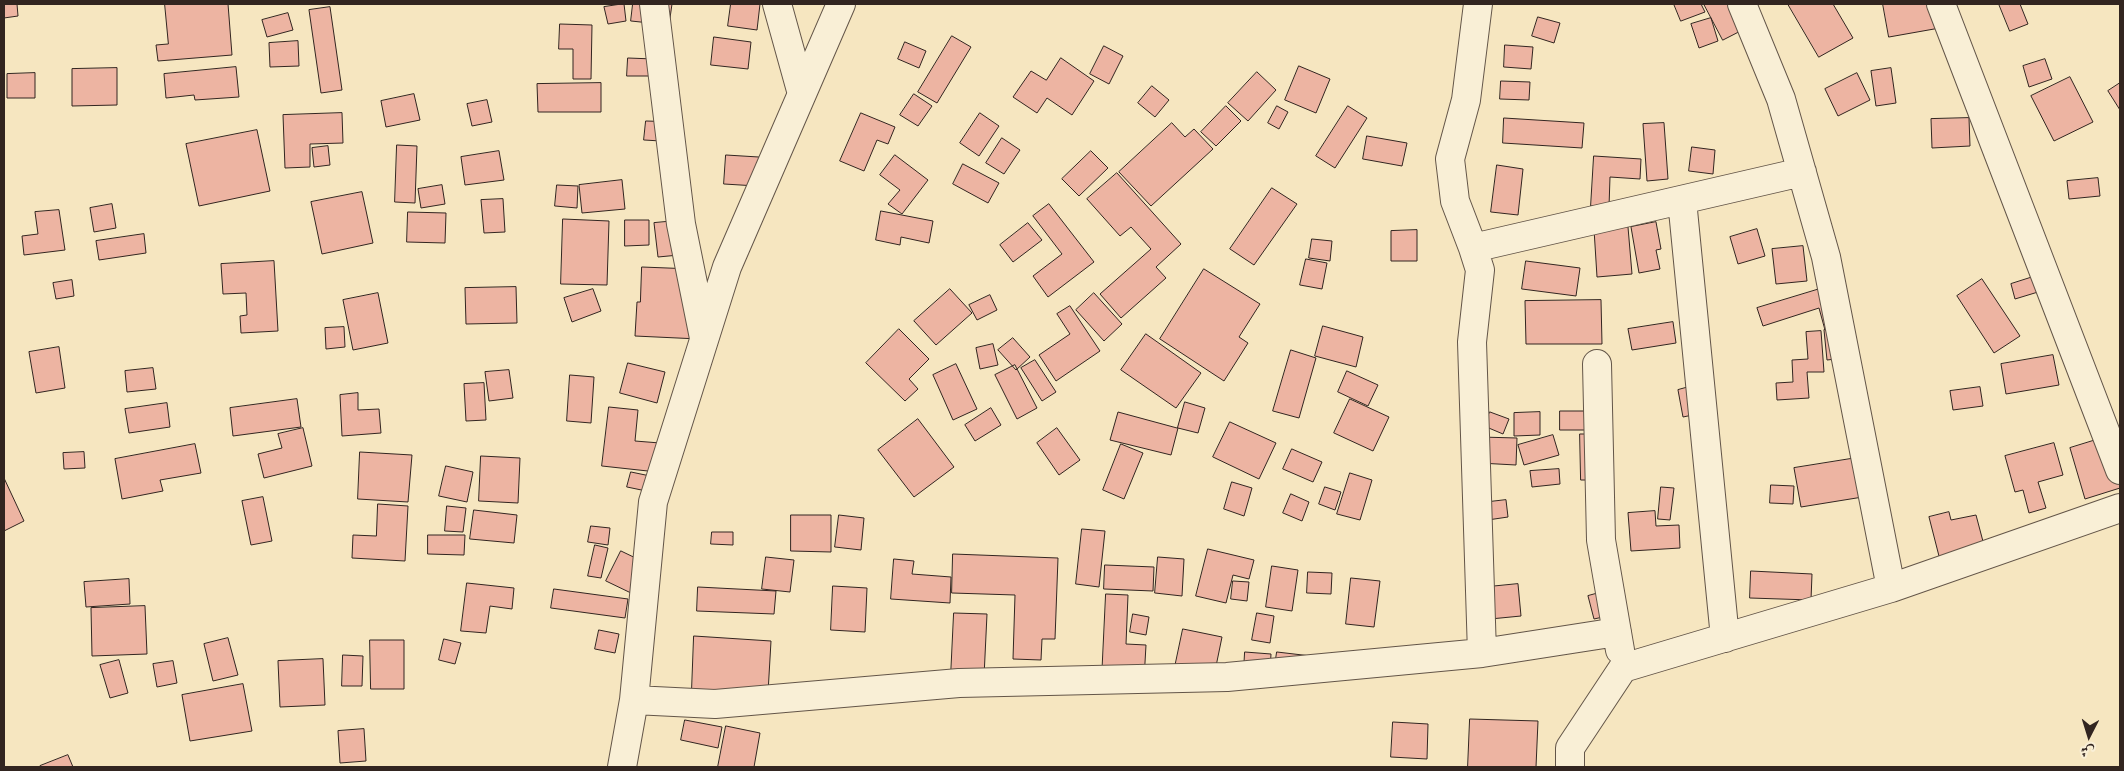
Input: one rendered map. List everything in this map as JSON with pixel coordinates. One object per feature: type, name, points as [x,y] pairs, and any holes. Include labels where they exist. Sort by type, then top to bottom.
[{"type":"street","points":[[654,4],[681,224],[704,339]]},
{"type":"street","points":[[777,4],[802,94]]},
{"type":"street","points":[[622,767],[634,700],[653,502],[727,267],[841,4]]},
{"type":"street","points":[[1478,4],[1466,100],[1450,160],[1455,201],[1480,270],[1472,342],[1482,653]]},
{"type":"street","points":[[1742,4],[1780,99],[1826,257],[1891,588]]},
{"type":"street","points":[[1942,4],[2120,470]]},
{"type":"street","points":[[1473,248],[1802,172]]},
{"type":"street","points":[[1682,200],[1725,638]]},
{"type":"street","points":[[1597,364],[1601,540],[1623,668]]},
{"type":"street","points":[[1570,767],[1570,748],[1623,668],[1891,588],[2120,508]]},
{"type":"street","points":[[634,700],[715,704],[959,683],[1227,677],[1482,653],[1617,632]]},
{"type":"building","points":[[4,4],[17,4],[18,16],[4,18]]},
{"type":"building","points":[[165,4],[228,4],[232,55],[158,61],[156,45],[168,44]]},
{"type":"building","points":[[624,4],[626,21],[608,24],[604,7]]},
{"type":"building","points":[[633,4],[672,4],[669,25],[631,21]]},
{"type":"building","points":[[731,4],[760,4],[757,30],[728,26]]},
{"type":"building","points":[[1674,4],[1701,4],[1705,12],[1681,21]]},
{"type":"building","points":[[1704,4],[1754,4],[1762,20],[1723,40]]},
{"type":"building","points":[[1788,4],[1833,4],[1853,38],[1819,57]]},
{"type":"building","points":[[1883,4],[1946,4],[1951,26],[1889,37]]},
{"type":"building","points":[[1999,4],[2020,4],[2028,24],[2010,31]]},
{"type":"building","points":[[330,7],[342,90],[321,93],[309,10]]},
{"type":"building","points":[[288,13],[293,30],[267,37],[262,20]]},
{"type":"building","points":[[1538,17],[1560,23],[1554,43],[1532,36]]},
{"type":"building","points":[[1711,18],[1718,41],[1699,48],[1691,24]]},
{"type":"building","points":[[560,24],[592,25],[591,79],[573,79],[573,49],[559,49]]},
{"type":"building","points":[[952,36],[971,47],[937,103],[918,92]]},
{"type":"building","points":[[714,37],[751,42],[748,69],[711,65]]},
{"type":"building","points":[[298,41],[299,66],[270,67],[269,43]]},
{"type":"building","points":[[905,42],[926,51],[919,68],[898,59]]},
{"type":"building","points":[[1505,45],[1533,47],[1531,69],[1504,67]]},
{"type":"building","points":[[1104,46],[1123,56],[1109,84],[1090,74]]},
{"type":"building","points":[[628,58],[654,59],[654,76],[627,76]]},
{"type":"building","points":[[1061,58],[1094,81],[1072,115],[1047,98],[1037,113],[1013,97],[1031,71],[1046,80]]},
{"type":"building","points":[[2045,59],[2052,79],[2029,87],[2023,66]]},
{"type":"building","points":[[1299,66],[1330,79],[1316,113],[1285,100]]},
{"type":"building","points":[[236,67],[239,97],[195,100],[194,95],[166,98],[164,74]]},
{"type":"building","points":[[117,68],[117,105],[72,106],[72,69]]},
{"type":"building","points":[[1891,68],[1896,103],[1876,106],[1871,71]]},
{"type":"building","points":[[1257,72],[1276,90],[1248,121],[1228,103]]},
{"type":"building","points":[[35,73],[35,98],[7,98],[7,74]]},
{"type":"building","points":[[1857,73],[1870,100],[1838,116],[1825,89]]},
{"type":"building","points":[[2070,77],[2093,122],[2054,141],[2031,96]]},
{"type":"building","points":[[1501,81],[1530,82],[1529,100],[1500,99]]},
{"type":"building","points":[[601,83],[601,112],[538,112],[537,84]]},
{"type":"building","points":[[2120,83],[2120,110],[2108,91]]},
{"type":"building","points":[[1152,86],[1169,100],[1155,117],[1138,103]]},
{"type":"building","points":[[414,94],[420,120],[386,127],[381,101]]},
{"type":"building","points":[[914,94],[932,106],[918,126],[900,115]]},
{"type":"building","points":[[487,100],[492,122],[472,126],[467,104]]},
{"type":"building","points":[[1226,106],[1241,121],[1216,146],[1201,132]]},
{"type":"building","points":[[1277,106],[1288,112],[1279,129],[1268,123]]},
{"type":"building","points":[[1348,106],[1367,118],[1335,168],[1316,156]]},
{"type":"building","points":[[342,113],[343,143],[310,144],[310,167],[285,168],[283,115]]},
{"type":"building","points":[[861,113],[895,127],[888,144],[877,140],[864,171],[840,161]]},
{"type":"building","points":[[980,113],[999,126],[979,156],[960,143]]},
{"type":"building","points":[[1504,118],[1584,123],[1582,148],[1503,143]]},
{"type":"building","points":[[1969,118],[1970,146],[1932,148],[1931,119]]},
{"type":"building","points":[[646,121],[680,122],[678,142],[644,140]]},
{"type":"building","points":[[1172,123],[1185,137],[1194,129],[1213,149],[1151,206],[1119,172]]},
{"type":"building","points":[[1664,123],[1668,179],[1647,181],[1643,124]]},
{"type":"building","points":[[257,130],[270,191],[199,206],[186,144]]},
{"type":"building","points":[[1367,136],[1407,143],[1402,166],[1363,159]]},
{"type":"building","points":[[1002,138],[1020,150],[1004,174],[986,163]]},
{"type":"building","points":[[397,145],[417,146],[415,203],[395,202]]},
{"type":"building","points":[[328,146],[330,165],[314,167],[312,148]]},
{"type":"building","points":[[1692,147],[1715,150],[1713,174],[1689,171]]},
{"type":"building","points":[[499,151],[504,180],[465,185],[461,157]]},
{"type":"building","points":[[1091,151],[1108,168],[1079,196],[1062,179]]},
{"type":"building","points":[[726,155],[775,158],[773,187],[724,184]]},
{"type":"building","points":[[895,155],[928,180],[902,214],[888,204],[900,190],[880,175]]},
{"type":"building","points":[[1594,156],[1641,159],[1640,179],[1610,177],[1609,207],[1591,206]]},
{"type":"building","points":[[963,164],[999,183],[988,203],[953,184]]},
{"type":"building","points":[[1497,165],[1523,169],[1518,215],[1491,212]]},
{"type":"building","points":[[1117,173],[1181,244],[1156,267],[1166,278],[1121,318],[1100,294],[1151,249],[1131,227],[1120,236],[1087,199]]},
{"type":"building","points":[[2098,178],[2100,196],[2069,199],[2067,181]]},
{"type":"building","points":[[622,180],[625,209],[582,213],[579,185]]},
{"type":"building","points":[[442,185],[445,204],[421,208],[418,189]]},
{"type":"building","points":[[557,185],[578,186],[577,208],[555,206]]},
{"type":"building","points":[[1272,188],[1297,204],[1254,265],[1230,249]]},
{"type":"building","points":[[362,192],[373,243],[322,254],[311,202]]},
{"type":"building","points":[[503,199],[505,232],[484,233],[481,200]]},
{"type":"building","points":[[112,204],[116,228],[94,232],[90,208]]},
{"type":"building","points":[[1049,204],[1094,262],[1048,297],[1033,276],[1062,254],[1033,216]]},
{"type":"building","points":[[59,210],[65,250],[24,255],[22,236],[38,234],[35,212]]},
{"type":"building","points":[[881,211],[933,221],[929,243],[901,237],[900,245],[876,240]]},
{"type":"building","points":[[408,212],[446,213],[445,243],[407,242]]},
{"type":"building","points":[[563,219],[609,221],[607,285],[561,284]]},
{"type":"building","points":[[625,220],[649,220],[649,245],[625,246]]},
{"type":"building","points":[[676,221],[679,255],[658,257],[654,223]]},
{"type":"building","points":[[1656,222],[1661,249],[1656,250],[1660,269],[1639,273],[1631,227]]},
{"type":"building","points":[[1028,223],[1042,240],[1013,262],[1000,245]]},
{"type":"building","points":[[1628,227],[1632,274],[1597,277],[1594,229]]},
{"type":"building","points":[[1757,229],[1765,256],[1738,264],[1730,237]]},
{"type":"building","points":[[1417,230],[1417,261],[1391,261],[1391,231]]},
{"type":"building","points":[[144,234],[146,253],[99,260],[96,241]]},
{"type":"building","points":[[1312,239],[1332,241],[1330,261],[1309,258]]},
{"type":"building","points":[[1803,246],[1807,281],[1776,284],[1772,249]]},
{"type":"building","points":[[1306,259],[1327,263],[1322,289],[1300,285]]},
{"type":"building","points":[[274,261],[278,331],[241,333],[240,316],[247,315],[246,293],[223,294],[221,264]]},
{"type":"building","points":[[1526,261],[1580,268],[1576,296],[1522,289]]},
{"type":"building","points":[[642,267],[693,269],[699,339],[635,336],[637,302],[640,302]]},
{"type":"building","points":[[1204,269],[1260,304],[1239,337],[1248,343],[1224,381],[1160,339]]},
{"type":"building","points":[[2033,277],[2038,292],[2015,299],[2011,284]]},
{"type":"building","points":[[1982,279],[2020,336],[1994,353],[1957,296]]},
{"type":"building","points":[[72,280],[74,296],[56,299],[53,283]]},
{"type":"building","points":[[1833,285],[1845,324],[1825,330],[1819,308],[1763,326],[1757,308]]},
{"type":"building","points":[[516,287],[517,323],[466,324],[465,288]]},
{"type":"building","points":[[593,289],[601,311],[572,322],[564,298]]},
{"type":"building","points":[[950,289],[972,313],[936,345],[914,321]]},
{"type":"building","points":[[378,293],[388,343],[353,350],[343,300]]},
{"type":"building","points":[[1094,293],[1122,324],[1104,341],[1076,310]]},
{"type":"building","points":[[990,295],[997,310],[977,320],[969,305]]},
{"type":"building","points":[[1601,300],[1602,344],[1526,344],[1525,301]]},
{"type":"building","points":[[1070,306],[1100,351],[1056,381],[1039,355],[1070,334],[1057,314]]},
{"type":"building","points":[[1673,322],[1676,343],[1632,350],[1628,329]]},
{"type":"building","points":[[1323,326],[1363,337],[1356,367],[1315,356]]},
{"type":"building","points":[[344,327],[345,347],[326,349],[325,328]]},
{"type":"building","points":[[899,329],[929,359],[909,379],[918,389],[905,401],[866,363]]},
{"type":"building","points":[[1842,329],[1845,358],[1827,360],[1824,330]]},
{"type":"building","points":[[1821,331],[1824,372],[1807,372],[1809,398],[1777,400],[1776,383],[1793,382],[1792,360],[1808,359],[1806,332]]},
{"type":"building","points":[[1146,334],[1201,373],[1176,408],[1121,370]]},
{"type":"building","points":[[1013,338],[1030,357],[1016,370],[998,350]]},
{"type":"building","points":[[993,344],[998,365],[980,369],[976,348]]},
{"type":"building","points":[[59,347],[65,388],[36,393],[29,352]]},
{"type":"building","points":[[1291,350],[1316,358],[1299,418],[1273,411]]},
{"type":"building","points":[[2053,355],[2059,385],[2006,394],[2001,364]]},
{"type":"building","points":[[1035,360],[1056,392],[1042,401],[1021,368]]},
{"type":"building","points":[[628,363],[665,372],[657,403],[620,393]]},
{"type":"building","points":[[956,364],[977,409],[953,420],[933,375]]},
{"type":"building","points":[[1015,365],[1037,408],[1017,419],[995,375]]},
{"type":"building","points":[[153,368],[156,389],[127,392],[125,371]]},
{"type":"building","points":[[509,370],[513,398],[489,401],[485,372]]},
{"type":"building","points":[[1347,371],[1378,385],[1368,406],[1338,392]]},
{"type":"building","points":[[570,375],[594,377],[591,423],[567,421]]},
{"type":"building","points":[[484,383],[486,420],[466,421],[464,384]]},
{"type":"building","points":[[1700,384],[1707,412],[1683,417],[1678,390]]},
{"type":"building","points":[[1980,387],[1983,406],[1953,410],[1950,391]]},
{"type":"building","points":[[358,393],[358,410],[379,409],[381,433],[342,436],[340,395]]},
{"type":"building","points":[[297,399],[301,427],[233,436],[230,408]]},
{"type":"building","points":[[1350,399],[1389,417],[1373,451],[1334,433]]},
{"type":"building","points":[[1185,402],[1205,408],[1198,433],[1178,428],[1171,455],[1110,440],[1118,412],[1177,428]]},
{"type":"building","points":[[167,403],[170,427],[129,433],[125,409]]},
{"type":"building","points":[[609,407],[638,410],[635,441],[660,443],[657,472],[602,466]]},
{"type":"building","points":[[991,408],[1001,425],[975,441],[965,425]]},
{"type":"building","points":[[1560,411],[1586,411],[1586,430],[1560,430]]},
{"type":"building","points":[[1490,412],[1509,419],[1503,434],[1484,426]]},
{"type":"building","points":[[1540,412],[1540,435],[1514,436],[1514,413]]},
{"type":"building","points":[[918,419],[954,467],[914,497],[878,450]]},
{"type":"building","points":[[1230,422],[1276,443],[1259,479],[1213,457]]},
{"type":"building","points":[[303,428],[312,466],[264,478],[258,454],[282,448],[278,434]]},
{"type":"building","points":[[1057,428],[1080,460],[1059,475],[1037,443]]},
{"type":"building","points":[[1580,434],[1599,434],[1599,480],[1581,480]]},
{"type":"building","points":[[1553,435],[1559,455],[1524,465],[1518,445]]},
{"type":"building","points":[[2109,436],[2120,472],[2120,488],[2085,499],[2070,448]]},
{"type":"building","points":[[1480,437],[1517,438],[1516,465],[1479,463]]},
{"type":"building","points":[[2054,443],[2063,475],[2038,482],[2046,508],[2029,513],[2023,490],[2015,492],[2005,456]]},
{"type":"building","points":[[195,444],[201,473],[160,480],[163,491],[122,499],[115,459]]},
{"type":"building","points":[[1121,444],[1143,453],[1124,499],[1103,490]]},
{"type":"building","points":[[1292,449],[1322,462],[1313,482],[1283,469]]},
{"type":"building","points":[[84,452],[85,468],[64,469],[63,453]]},
{"type":"building","points":[[360,452],[412,455],[408,502],[358,499]]},
{"type":"building","points":[[481,456],[520,458],[518,503],[479,501]]},
{"type":"building","points":[[1869,456],[1875,495],[1801,507],[1794,468]]},
{"type":"building","points":[[446,466],[473,472],[467,502],[439,496]]},
{"type":"building","points":[[1559,469],[1560,484],[1532,487],[1530,471]]},
{"type":"building","points":[[631,472],[655,477],[651,492],[627,487]]},
{"type":"building","points":[[1350,473],[1372,480],[1360,520],[1337,514]]},
{"type":"building","points":[[4,478],[24,521],[4,531]]},
{"type":"building","points":[[1232,482],[1252,488],[1244,516],[1224,509]]},
{"type":"building","points":[[1771,485],[1794,486],[1793,504],[1770,503]]},
{"type":"building","points":[[1325,487],[1341,492],[1335,510],[1319,504]]},
{"type":"building","points":[[1661,487],[1674,488],[1670,520],[1658,519]]},
{"type":"building","points":[[1291,494],[1309,502],[1302,521],[1283,513]]},
{"type":"building","points":[[263,497],[272,541],[251,545],[242,501]]},
{"type":"building","points":[[1506,500],[1508,517],[1474,522],[1472,504]]},
{"type":"building","points":[[378,504],[408,506],[405,561],[352,558],[353,535],[376,536]]},
{"type":"building","points":[[447,506],[466,508],[463,532],[445,531]]},
{"type":"building","points":[[474,510],[517,515],[514,543],[470,539]]},
{"type":"building","points":[[1655,511],[1656,526],[1679,525],[1680,548],[1631,551],[1628,513]]},
{"type":"building","points":[[1949,512],[1951,520],[1976,515],[1985,549],[1940,560],[1929,517]]},
{"type":"building","points":[[791,515],[831,515],[831,552],[791,551]]},
{"type":"building","points":[[839,515],[864,518],[861,550],[835,547]]},
{"type":"building","points":[[591,526],[610,528],[608,545],[588,542]]},
{"type":"building","points":[[1082,529],[1105,531],[1099,587],[1076,584]]},
{"type":"building","points":[[712,532],[733,532],[733,545],[711,544]]},
{"type":"building","points":[[428,535],[465,535],[464,555],[428,554]]},
{"type":"building","points":[[595,545],[608,548],[601,578],[588,576]]},
{"type":"building","points":[[1208,549],[1254,560],[1249,579],[1233,575],[1226,603],[1196,596]]},
{"type":"building","points":[[621,551],[646,563],[631,593],[606,581]]},
{"type":"building","points":[[953,554],[1058,558],[1055,639],[1042,639],[1041,660],[1013,659],[1015,595],[952,593]]},
{"type":"building","points":[[766,557],[794,560],[790,592],[762,589]]},
{"type":"building","points":[[1158,557],[1184,559],[1182,596],[1155,593]]},
{"type":"building","points":[[894,559],[914,561],[912,574],[951,577],[950,603],[891,599]]},
{"type":"building","points":[[1105,565],[1154,567],[1153,591],[1104,589]]},
{"type":"building","points":[[1272,566],[1298,570],[1292,611],[1266,607]]},
{"type":"building","points":[[1751,571],[1812,574],[1811,600],[1750,598]]},
{"type":"building","points":[[1308,572],[1332,573],[1331,594],[1307,593]]},
{"type":"building","points":[[1351,578],[1380,581],[1374,627],[1346,624]]},
{"type":"building","points":[[129,579],[130,604],[86,607],[84,582]]},
{"type":"building","points":[[1233,581],[1249,582],[1247,601],[1231,599]]},
{"type":"building","points":[[467,583],[514,588],[512,609],[490,606],[486,633],[461,631]]},
{"type":"building","points":[[1518,584],[1521,616],[1480,620],[1478,588]]},
{"type":"building","points":[[833,586],[867,588],[865,632],[831,630]]},
{"type":"building","points":[[698,587],[776,591],[774,614],[697,611]]},
{"type":"building","points":[[554,589],[628,599],[625,618],[551,608]]},
{"type":"building","points":[[1610,590],[1616,614],[1594,619],[1588,596]]},
{"type":"building","points":[[1106,594],[1128,595],[1126,644],[1146,645],[1144,680],[1102,678]]},
{"type":"building","points":[[145,606],[147,654],[92,656],[91,608]]},
{"type":"building","points":[[954,613],[987,614],[984,677],[951,676]]},
{"type":"building","points":[[1257,613],[1274,616],[1270,643],[1252,640]]},
{"type":"building","points":[[1133,614],[1149,617],[1146,635],[1130,632]]},
{"type":"building","points":[[1183,629],[1222,637],[1214,676],[1175,667]]},
{"type":"building","points":[[599,630],[619,634],[615,653],[595,649]]},
{"type":"building","points":[[694,636],[771,641],[768,693],[692,689]]},
{"type":"building","points":[[228,638],[238,675],[213,681],[204,644]]},
{"type":"building","points":[[444,639],[461,643],[455,664],[439,660]]},
{"type":"building","points":[[370,640],[404,640],[404,689],[371,689]]},
{"type":"building","points":[[1245,652],[1271,654],[1270,672],[1244,670]]},
{"type":"building","points":[[1277,652],[1311,656],[1274,672]]},
{"type":"building","points":[[343,655],[363,656],[362,686],[342,686]]},
{"type":"building","points":[[323,659],[325,705],[280,707],[278,661]]},
{"type":"building","points":[[119,660],[128,693],[110,698],[100,665]]},
{"type":"building","points":[[173,661],[177,683],[157,687],[153,664]]},
{"type":"building","points":[[243,684],[252,731],[190,741],[182,695]]},
{"type":"building","points":[[1470,719],[1538,721],[1536,767],[1468,767]]},
{"type":"building","points":[[685,720],[722,727],[718,748],[681,740]]},
{"type":"building","points":[[1393,722],[1428,724],[1427,759],[1391,757]]},
{"type":"building","points":[[726,726],[760,733],[754,767],[718,767]]},
{"type":"building","points":[[364,729],[366,761],[340,763],[338,731]]},
{"type":"building","points":[[68,755],[73,767],[40,767],[40,766]]}]
